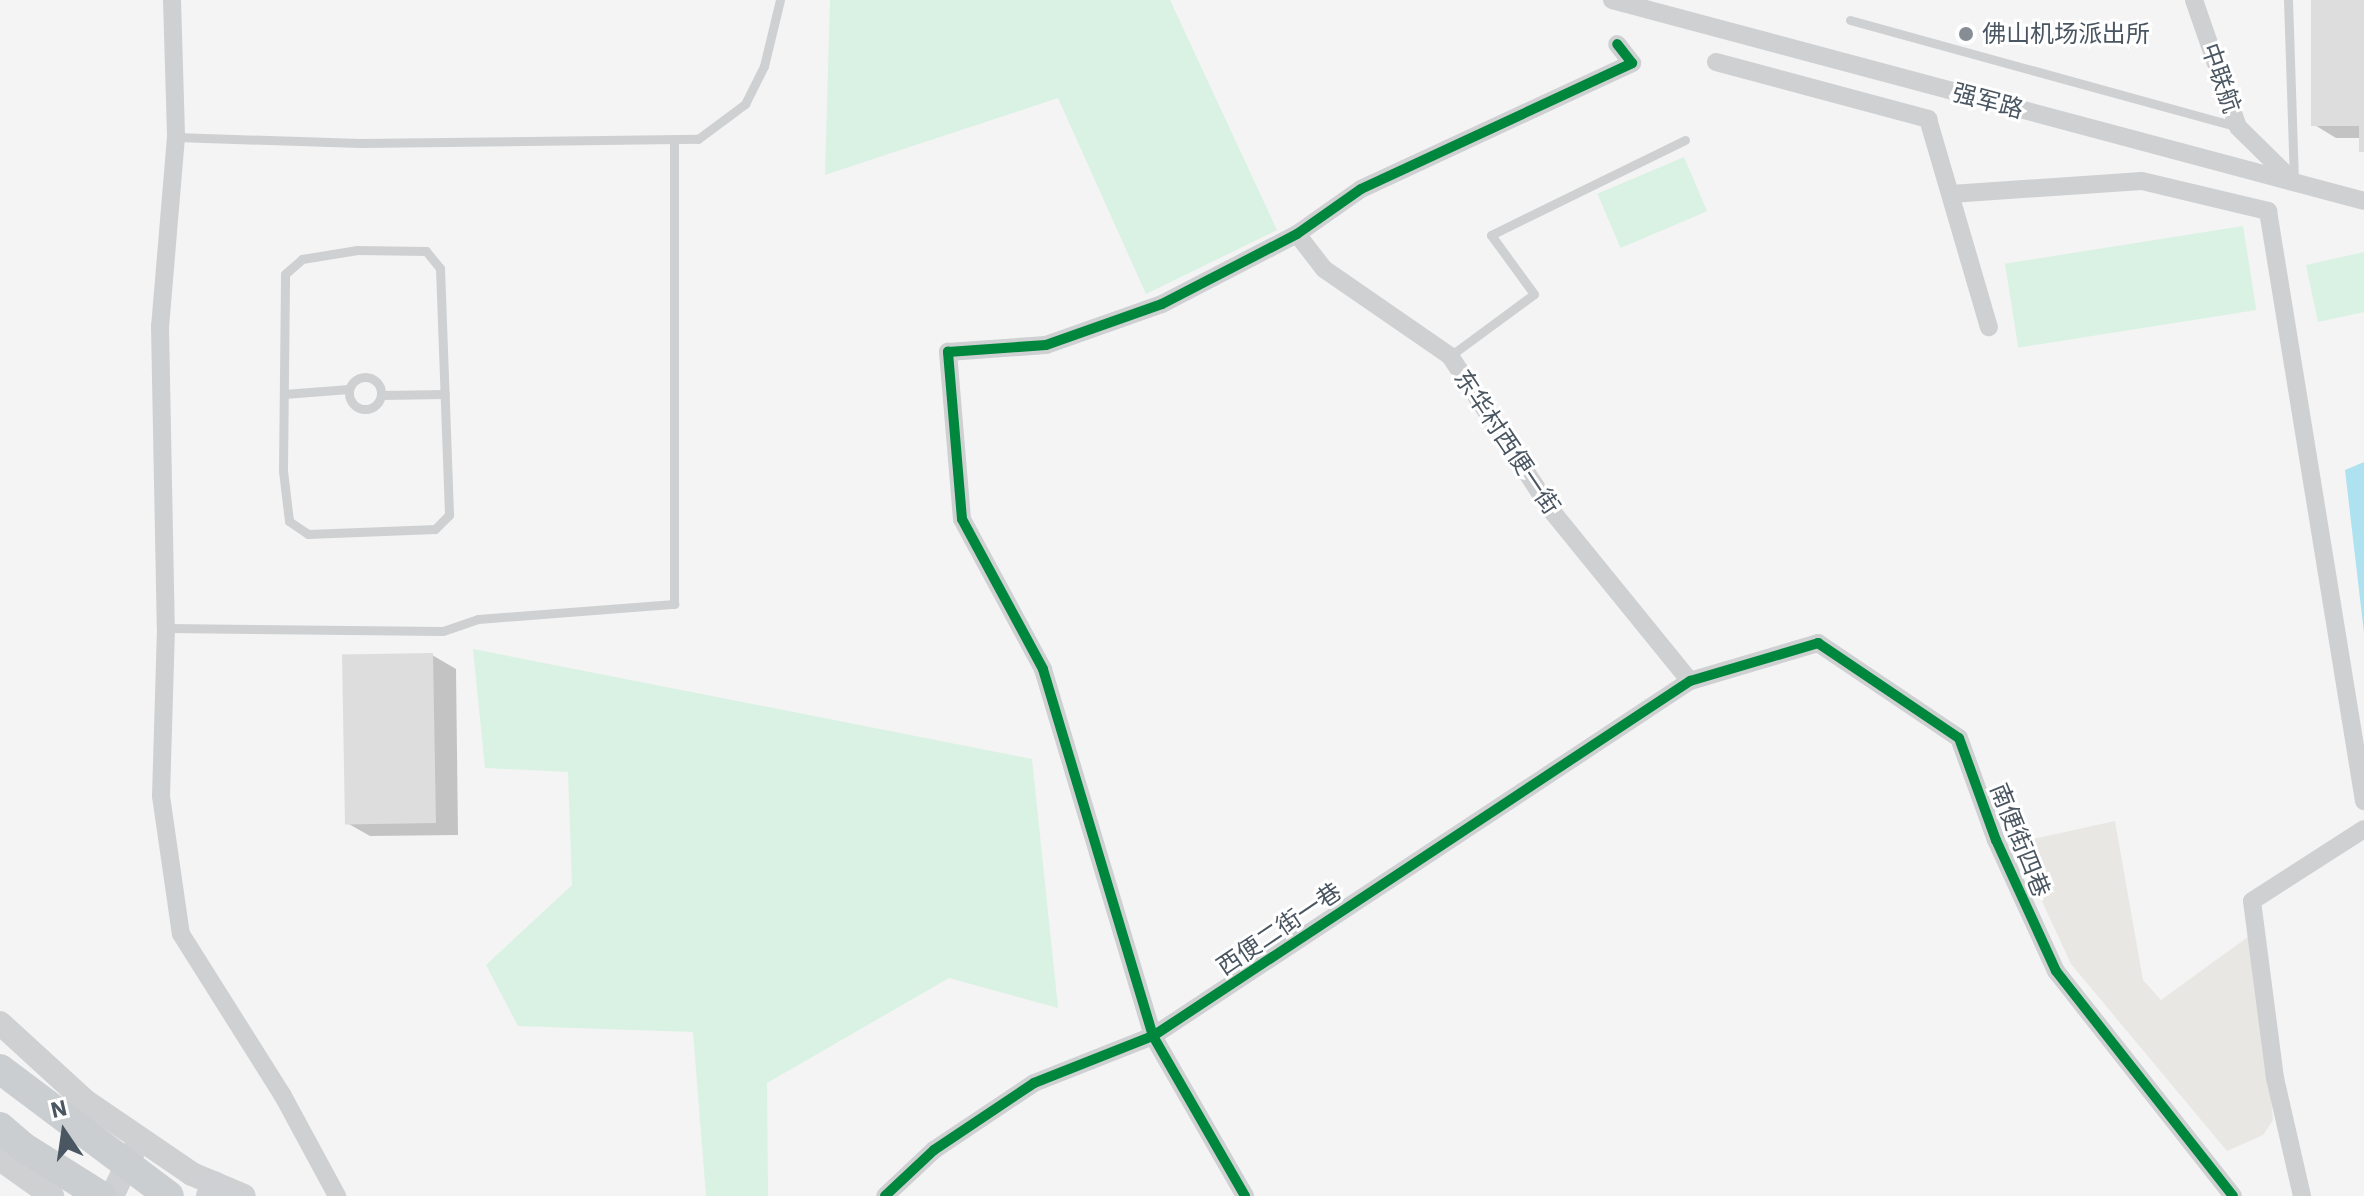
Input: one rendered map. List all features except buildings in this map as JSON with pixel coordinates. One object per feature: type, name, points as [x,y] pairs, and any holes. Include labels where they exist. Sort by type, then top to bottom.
[{"type":"main road","points":[[0,1069],[169,1196]]},
{"type":"main road","points":[[0,1127],[23,1147],[101,1196]]},
{"type":"street","points":[[172,0],[176,137],[160,326],[166,628],[161,796],[181,934],[283,1096],[337,1196]]},
{"type":"street","name":"强军路","points":[[1612,0],[2364,201]]},
{"type":"street","name":"中联航","points":[[2194,0],[2238,127],[2294,182]]},
{"type":"street","points":[[1245,1196],[1153,1036],[1043,669],[962,519],[948,352],[1046,345],[1162,304],[1297,234],[1361,189],[1632,63],[1617,44]]},
{"type":"street","points":[[1716,62],[1928,119],[1989,327]]},
{"type":"street","points":[[1951,194],[2142,181],[2268,211],[2364,801]]},
{"type":"street","name":"东华村西便一街","points":[[1297,234],[1324,269],[1450,356],[1551,510],[1690,681]]},
{"type":"street","name":"南便街四巷","points":[[1690,681],[1818,643],[1959,738],[1996,840],[2056,971],[2233,1196]]},
{"type":"street","name":"西便二街一巷","points":[[885,1196],[934,1150],[1034,1083],[1153,1036],[1690,681]]},
{"type":"street","points":[[2302,1196],[2275,1078],[2252,901],[2364,829]]},
{"type":"street","points":[[0,1023],[85,1101],[212,1190],[244,1196]]},
{"type":"street","points":[[112,1196],[133,1155],[132,1133]]},
{"type":"street","points":[[0,1159],[52,1196]]},
{"type":"lane","points":[[176,137],[360,143],[698,139],[745,104],[764,66],[780,0]]},
{"type":"lane","points":[[2288,0],[2294,182]]},
{"type":"lane","points":[[1850,20],[2238,127]]},
{"type":"lane","points":[[1450,356],[1534,294],[1491,235],[1685,140]]},
{"type":"lane","points":[[166,628],[443,631],[478,619],[674,604],[674,141]]},
{"type":"lane","points":[[357,250],[426,251],[440,268],[449,515],[435,529],[308,534],[289,521],[284,394],[285,274],[302,259],[357,250]]},
{"type":"lane","points":[[371,378],[381,395],[373,407],[362,409],[350,399],[349,389],[355,380],[371,378]]},
{"type":"lane","points":[[284,394],[349,389]]},
{"type":"lane","points":[[381,395],[445,394]]},
{"type":"shaded area","points":[[2115,821],[2143,980],[2161,1000],[2256,931],[2273,1120],[2263,1135],[2227,1151],[2071,964],[2015,843]]},
{"type":"green space","points":[[830,0],[1170,0],[1277,230],[1146,294],[1058,98],[825,175]]},
{"type":"green space","points":[[1684,157],[1707,211],[1621,248],[1597,194]]},
{"type":"green space","points":[[2243,226],[2256,310],[2018,348],[2005,264]]},
{"type":"green space","points":[[2364,252],[2364,312],[2318,322],[2306,265]]},
{"type":"green space","points":[[473,649],[1032,759],[1058,1008],[949,978],[767,1083],[768,1196],[706,1196],[693,1032],[518,1026],[486,965],[572,885],[568,772],[485,768]]},
{"type":"water","points":[[2364,462],[2364,633],[2345,470]]},
{"type":"cycle path","points":[[1245,1196],[1153,1036],[1043,669],[962,519],[948,352],[1046,345],[1162,304],[1297,234],[1361,189],[1632,63],[1617,44]]},
{"type":"cycle path","points":[[885,1196],[934,1150],[1034,1083],[1153,1036],[1690,681],[1818,643],[1959,738],[1996,840],[2056,971],[2233,1196]]},
{"type":"place","name":"佛山机场派出所","points":[[1966,34]]}]
